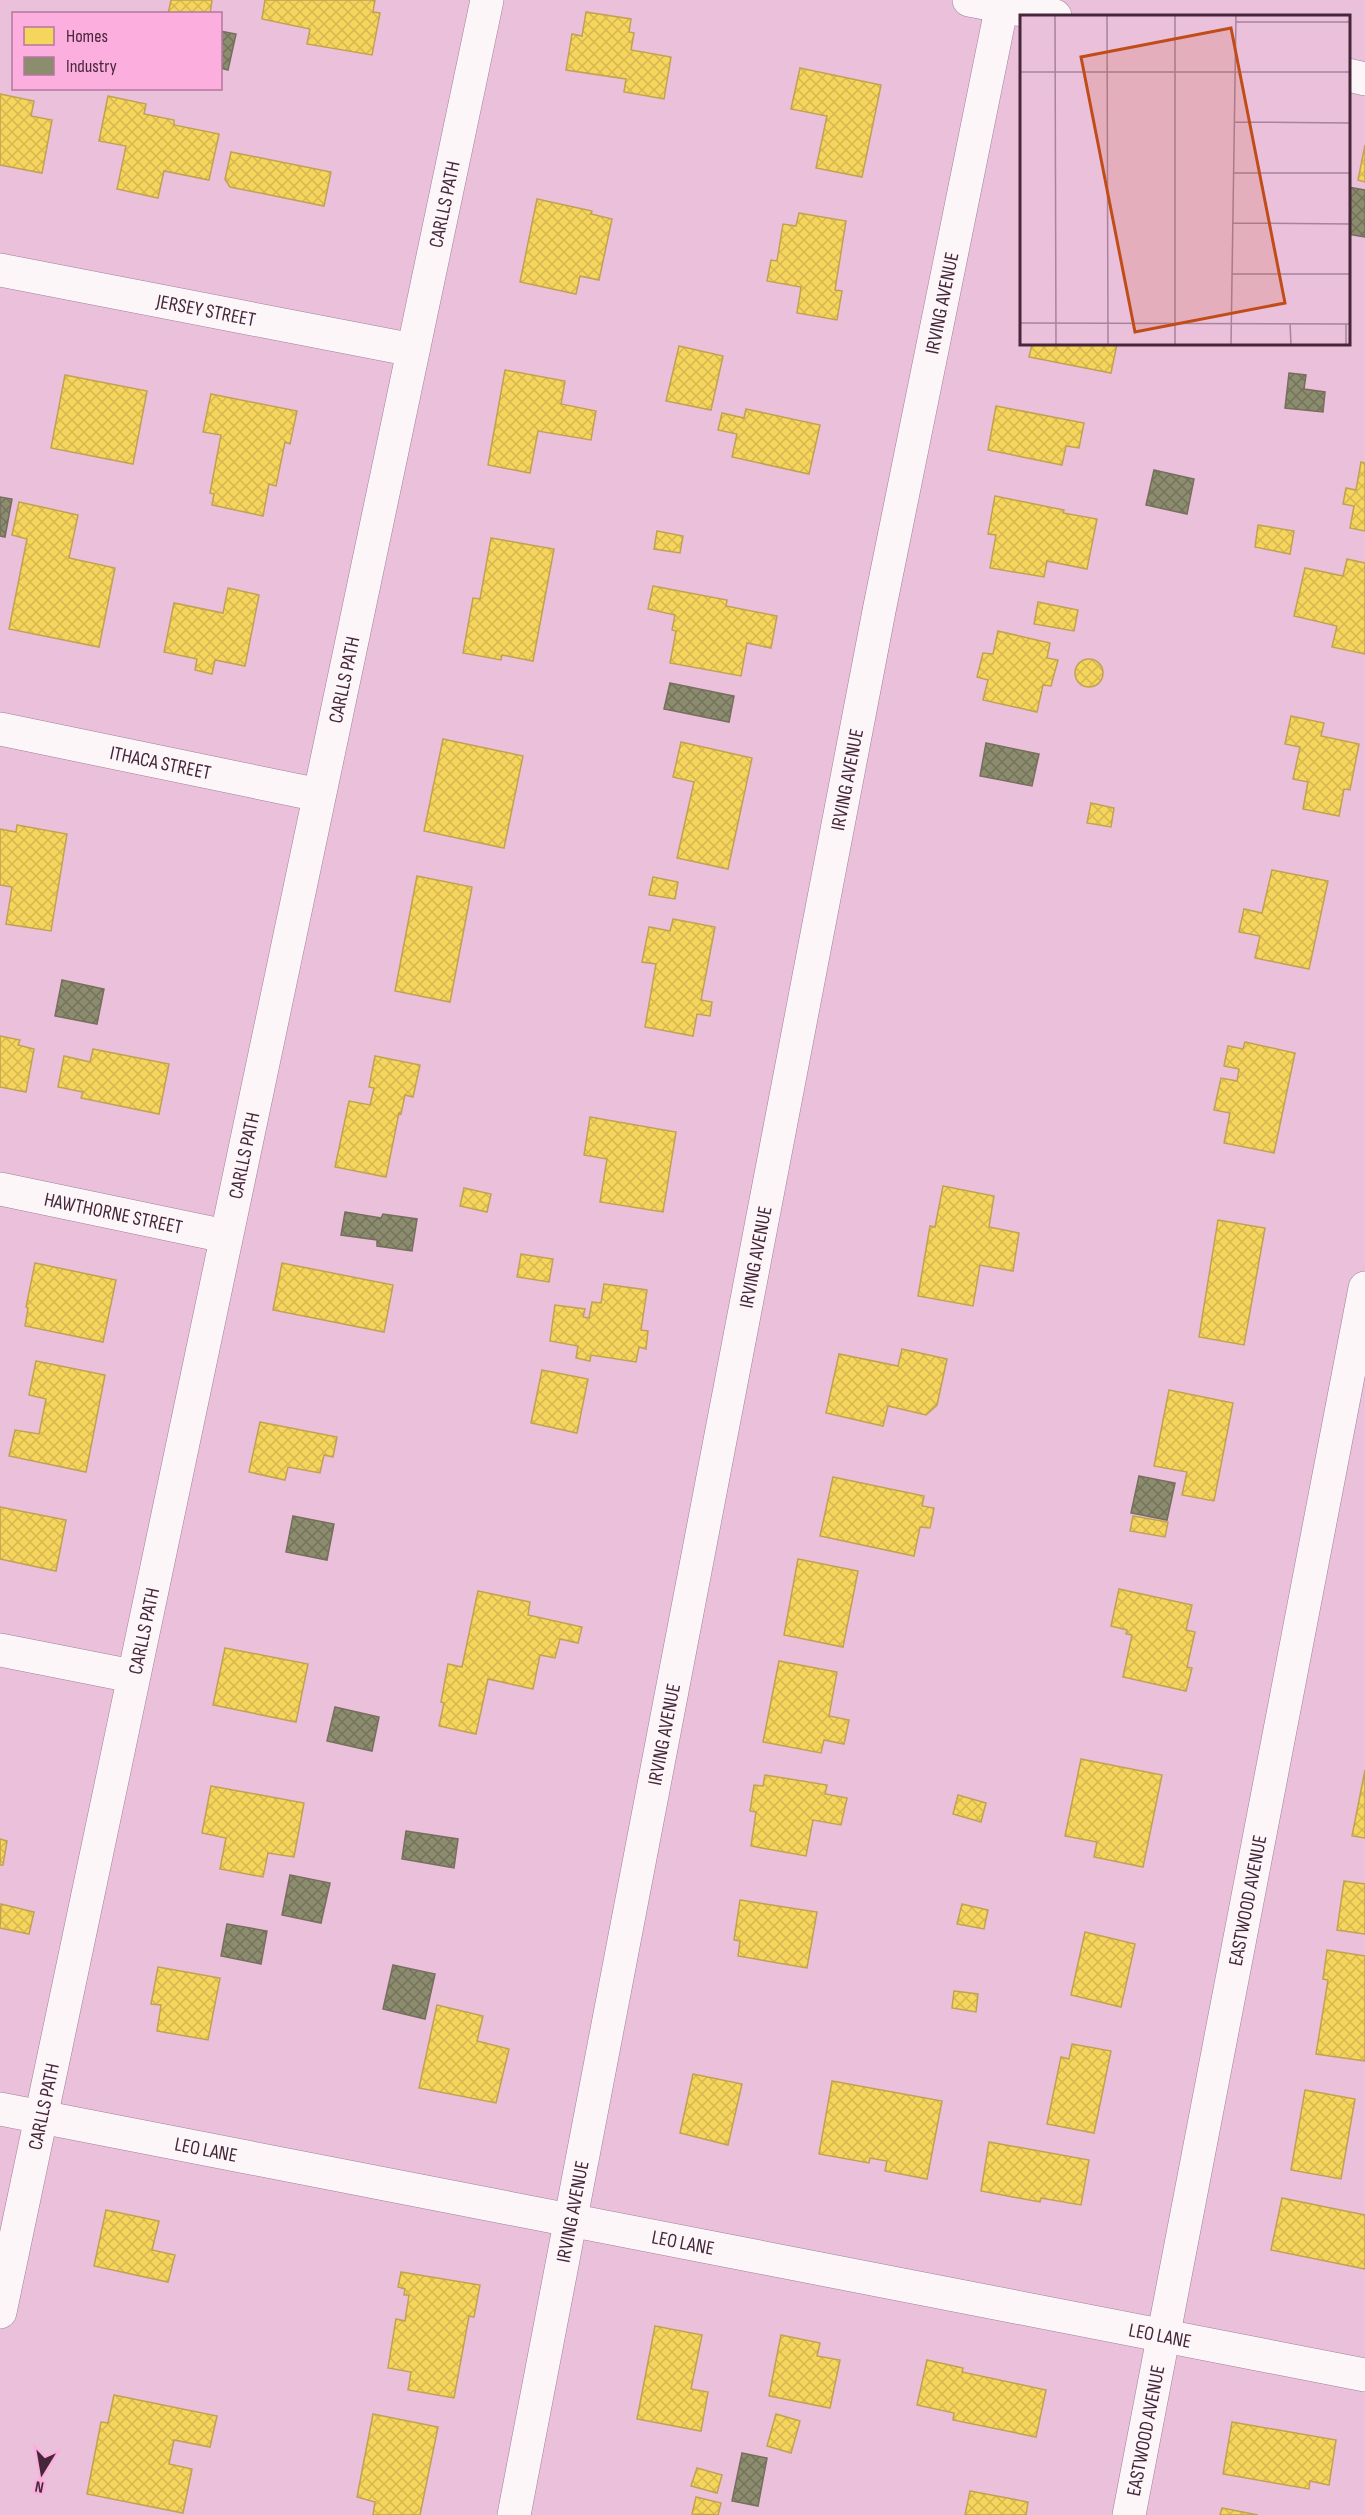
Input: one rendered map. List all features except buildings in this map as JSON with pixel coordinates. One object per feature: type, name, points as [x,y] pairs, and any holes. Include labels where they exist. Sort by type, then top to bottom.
[{"type":"street","name":"CARLLS PATH","points":[[0,2312],[132,1676],[487,0]]},
{"type":"street","points":[[969,0],[1003,3],[1051,15]]},
{"type":"street","name":"IRVING AVENUE","points":[[514,2515],[881,599],[1003,3]]},
{"type":"street","points":[[1350,75],[1365,78]]},
{"type":"street","name":"JERSEY STREET","points":[[0,270],[413,350]]},
{"type":"street","name":"ITHACA STREET","points":[[0,729],[319,795]]},
{"type":"street","name":"HAWTHORNE STREET","points":[[0,1189],[225,1236]]},
{"type":"street","name":"EASTWOOD AVENUE","points":[[1129,2515],[1365,1288]]},
{"type":"street","points":[[0,1650],[132,1676]]},
{"type":"street","name":"LEO LANE","points":[[0,2109],[1365,2375]]}]
